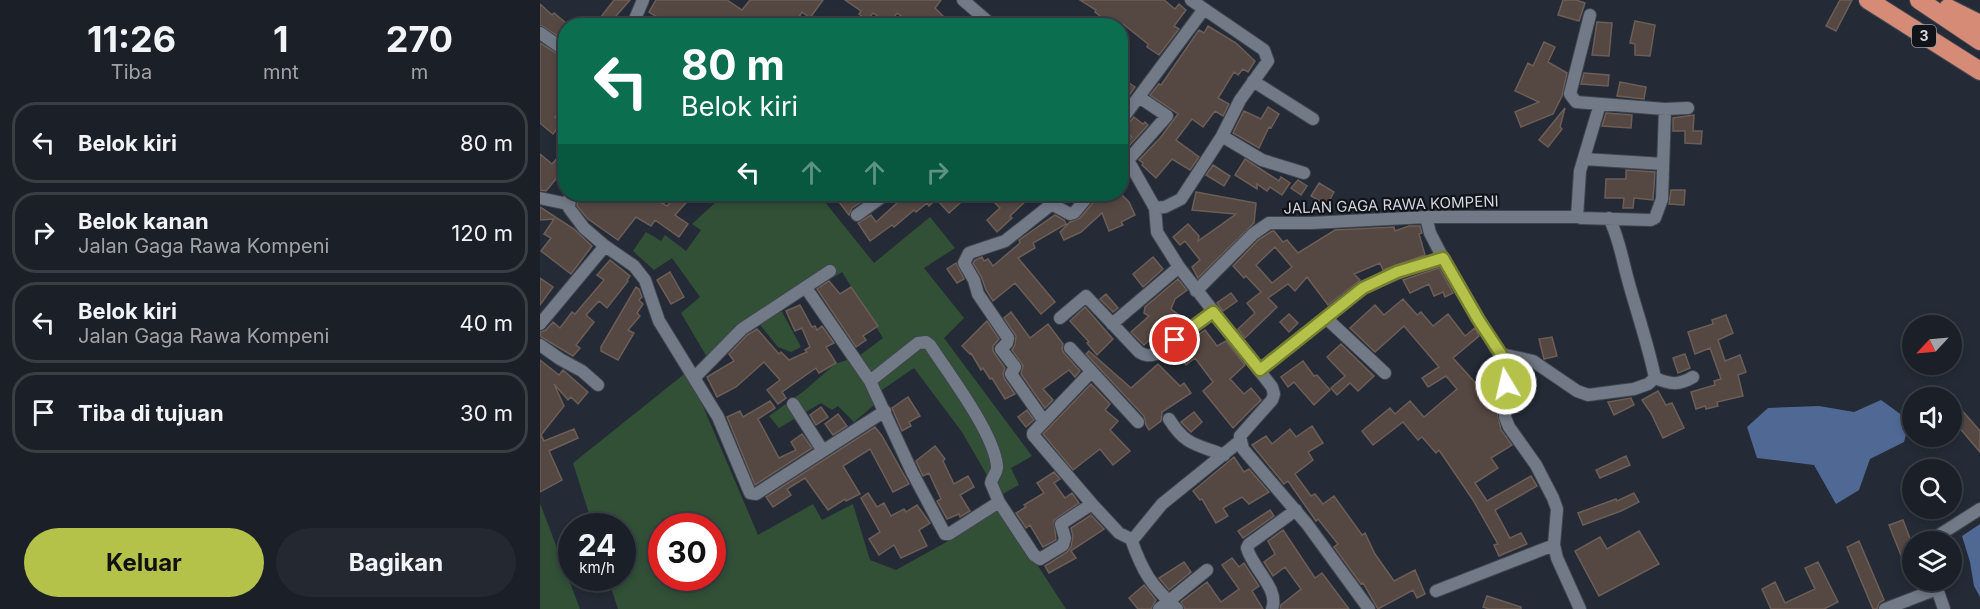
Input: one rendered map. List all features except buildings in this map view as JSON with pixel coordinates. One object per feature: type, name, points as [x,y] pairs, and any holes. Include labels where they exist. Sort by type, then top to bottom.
[{"type":"highway","name":"3","points":[[1868,0],[1980,71]]},
{"type":"highway","name":"3","points":[[1918,0],[1980,41]]},
{"type":"highway","points":[[1930,0],[1980,24]]},
{"type":"street","points":[[636,18],[644,0]]},
{"type":"street","points":[[963,0],[984,18]]},
{"type":"street","points":[[1155,208],[1165,207],[1181,199],[1222,136],[1240,100],[1268,61],[1264,50],[1191,0]]},
{"type":"street","points":[[1128,111],[1204,9]]},
{"type":"street","points":[[1590,15],[1570,94],[1576,102],[1665,109],[1688,108]]},
{"type":"street","points":[[540,33],[558,45]]},
{"type":"street","points":[[1253,81],[1313,119]]},
{"type":"street","points":[[1128,151],[1167,116],[1139,97]]},
{"type":"street","points":[[1577,217],[1578,186],[1600,104]]},
{"type":"street","points":[[1584,159],[1664,164],[1665,109]]},
{"type":"street","points":[[1222,136],[1262,160],[1304,173]]},
{"type":"street","points":[[1128,163],[1155,208],[1157,232],[1179,267],[1260,370],[1274,394],[1272,400],[1243,430],[1240,436],[1243,448],[1296,510],[1369,609]]},
{"type":"street","name":"JALAN GAGA RAWA KOMPENI","points":[[1196,291],[1254,234],[1269,223],[1426,217],[1577,217],[1654,220],[1662,199],[1664,164]]},
{"type":"street","points":[[540,198],[558,199]]},
{"type":"street","points":[[569,201],[572,213],[584,228],[634,266],[645,280],[659,321],[718,417],[750,493],[756,494],[885,411]]},
{"type":"street","points":[[857,215],[876,201]]},
{"type":"street","points":[[1044,422],[1011,374],[1015,367],[1001,349],[1007,343],[1008,338],[978,294],[974,280],[964,263],[969,254],[1005,241],[1048,207],[1053,205],[1070,214],[1074,213],[1084,201]]},
{"type":"street","points":[[1426,217],[1443,258],[1505,364],[1505,417],[1509,427],[1536,465],[1553,498],[1557,509],[1554,545],[1561,570],[1580,609]]},
{"type":"street","points":[[1609,218],[1614,227],[1627,279],[1647,341],[1655,378]]},
{"type":"street","points":[[540,324],[605,246]]},
{"type":"street","points":[[1260,370],[1363,288],[1386,277],[1443,258]]},
{"type":"street","points":[[1112,324],[1179,267]]},
{"type":"street","points":[[692,374],[742,328],[830,271]]},
{"type":"street","points":[[806,288],[870,381],[912,472],[945,534],[949,534],[999,502]]},
{"type":"street","points":[[1060,318],[1086,296],[1139,352],[1144,356],[1151,356],[1213,312]]},
{"type":"street","points":[[1326,318],[1385,373]]},
{"type":"street","points":[[870,381],[918,343],[926,342],[930,345],[974,411],[989,441],[997,465],[991,483],[999,502],[1034,555],[1040,559],[1063,544],[1065,538],[1061,524],[1092,504]]},
{"type":"street","points":[[540,345],[582,371],[598,385]]},
{"type":"street","points":[[1070,348],[1138,422]]},
{"type":"street","points":[[1501,354],[1533,361],[1577,391],[1588,395],[1634,389],[1648,384],[1655,378]]},
{"type":"street","points":[[1091,372],[1033,435],[1119,533],[1131,539],[1142,568],[1168,606],[1207,570]]},
{"type":"street","points":[[1655,378],[1671,385],[1685,382],[1693,377]]},
{"type":"street","points":[[793,405],[823,451]]},
{"type":"street","points":[[1169,419],[1177,432],[1188,441],[1224,454]]},
{"type":"street","points":[[1131,539],[1162,504],[1240,441]]},
{"type":"street","points":[[1945,531],[1980,509]]},
{"type":"street","points":[[1272,609],[1274,602],[1271,592],[1247,548],[1249,544],[1296,510]]},
{"type":"street","points":[[1436,591],[1554,545]]},
{"type":"street","points":[[1884,609],[1922,591]]},
{"type":"street","points":[[1937,591],[1944,609]]},
{"type":"green space","points":[[824,201],[874,263],[930,217],[955,248],[924,268],[964,318],[944,338],[1032,456],[1011,468],[1019,485],[999,496],[962,432],[914,368],[876,394],[873,406],[854,422],[838,406],[832,410],[821,403],[779,428],[769,416],[804,391],[835,364],[859,356],[883,338],[842,272],[781,310],[801,347],[791,352],[778,347],[757,321],[708,359],[681,313],[700,297],[672,258],[654,270],[633,251],[646,232],[661,241],[665,235],[686,251],[701,230],[692,224],[716,202]]},
{"type":"green space","points":[[688,371],[758,535],[813,504],[822,520],[853,504],[870,560],[896,570],[950,540],[999,506],[1066,609],[618,609],[612,591],[636,591],[636,513],[589,513],[573,463]]},
{"type":"green space","points":[[540,503],[558,551],[558,591],[573,591],[580,609],[540,609]]},
{"type":"water","points":[[1881,400],[1902,415],[1902,443],[1870,459],[1859,490],[1836,504],[1814,465],[1757,458],[1747,427],[1768,408],[1819,406],[1854,412]]},
{"type":"water","points":[[1980,524],[1980,597],[1974,586],[1962,536]]},
{"type":"route","points":[[1175,340],[1213,312],[1260,370],[1363,288],[1397,272],[1443,258],[1501,354],[1505,364],[1506,384]]}]
